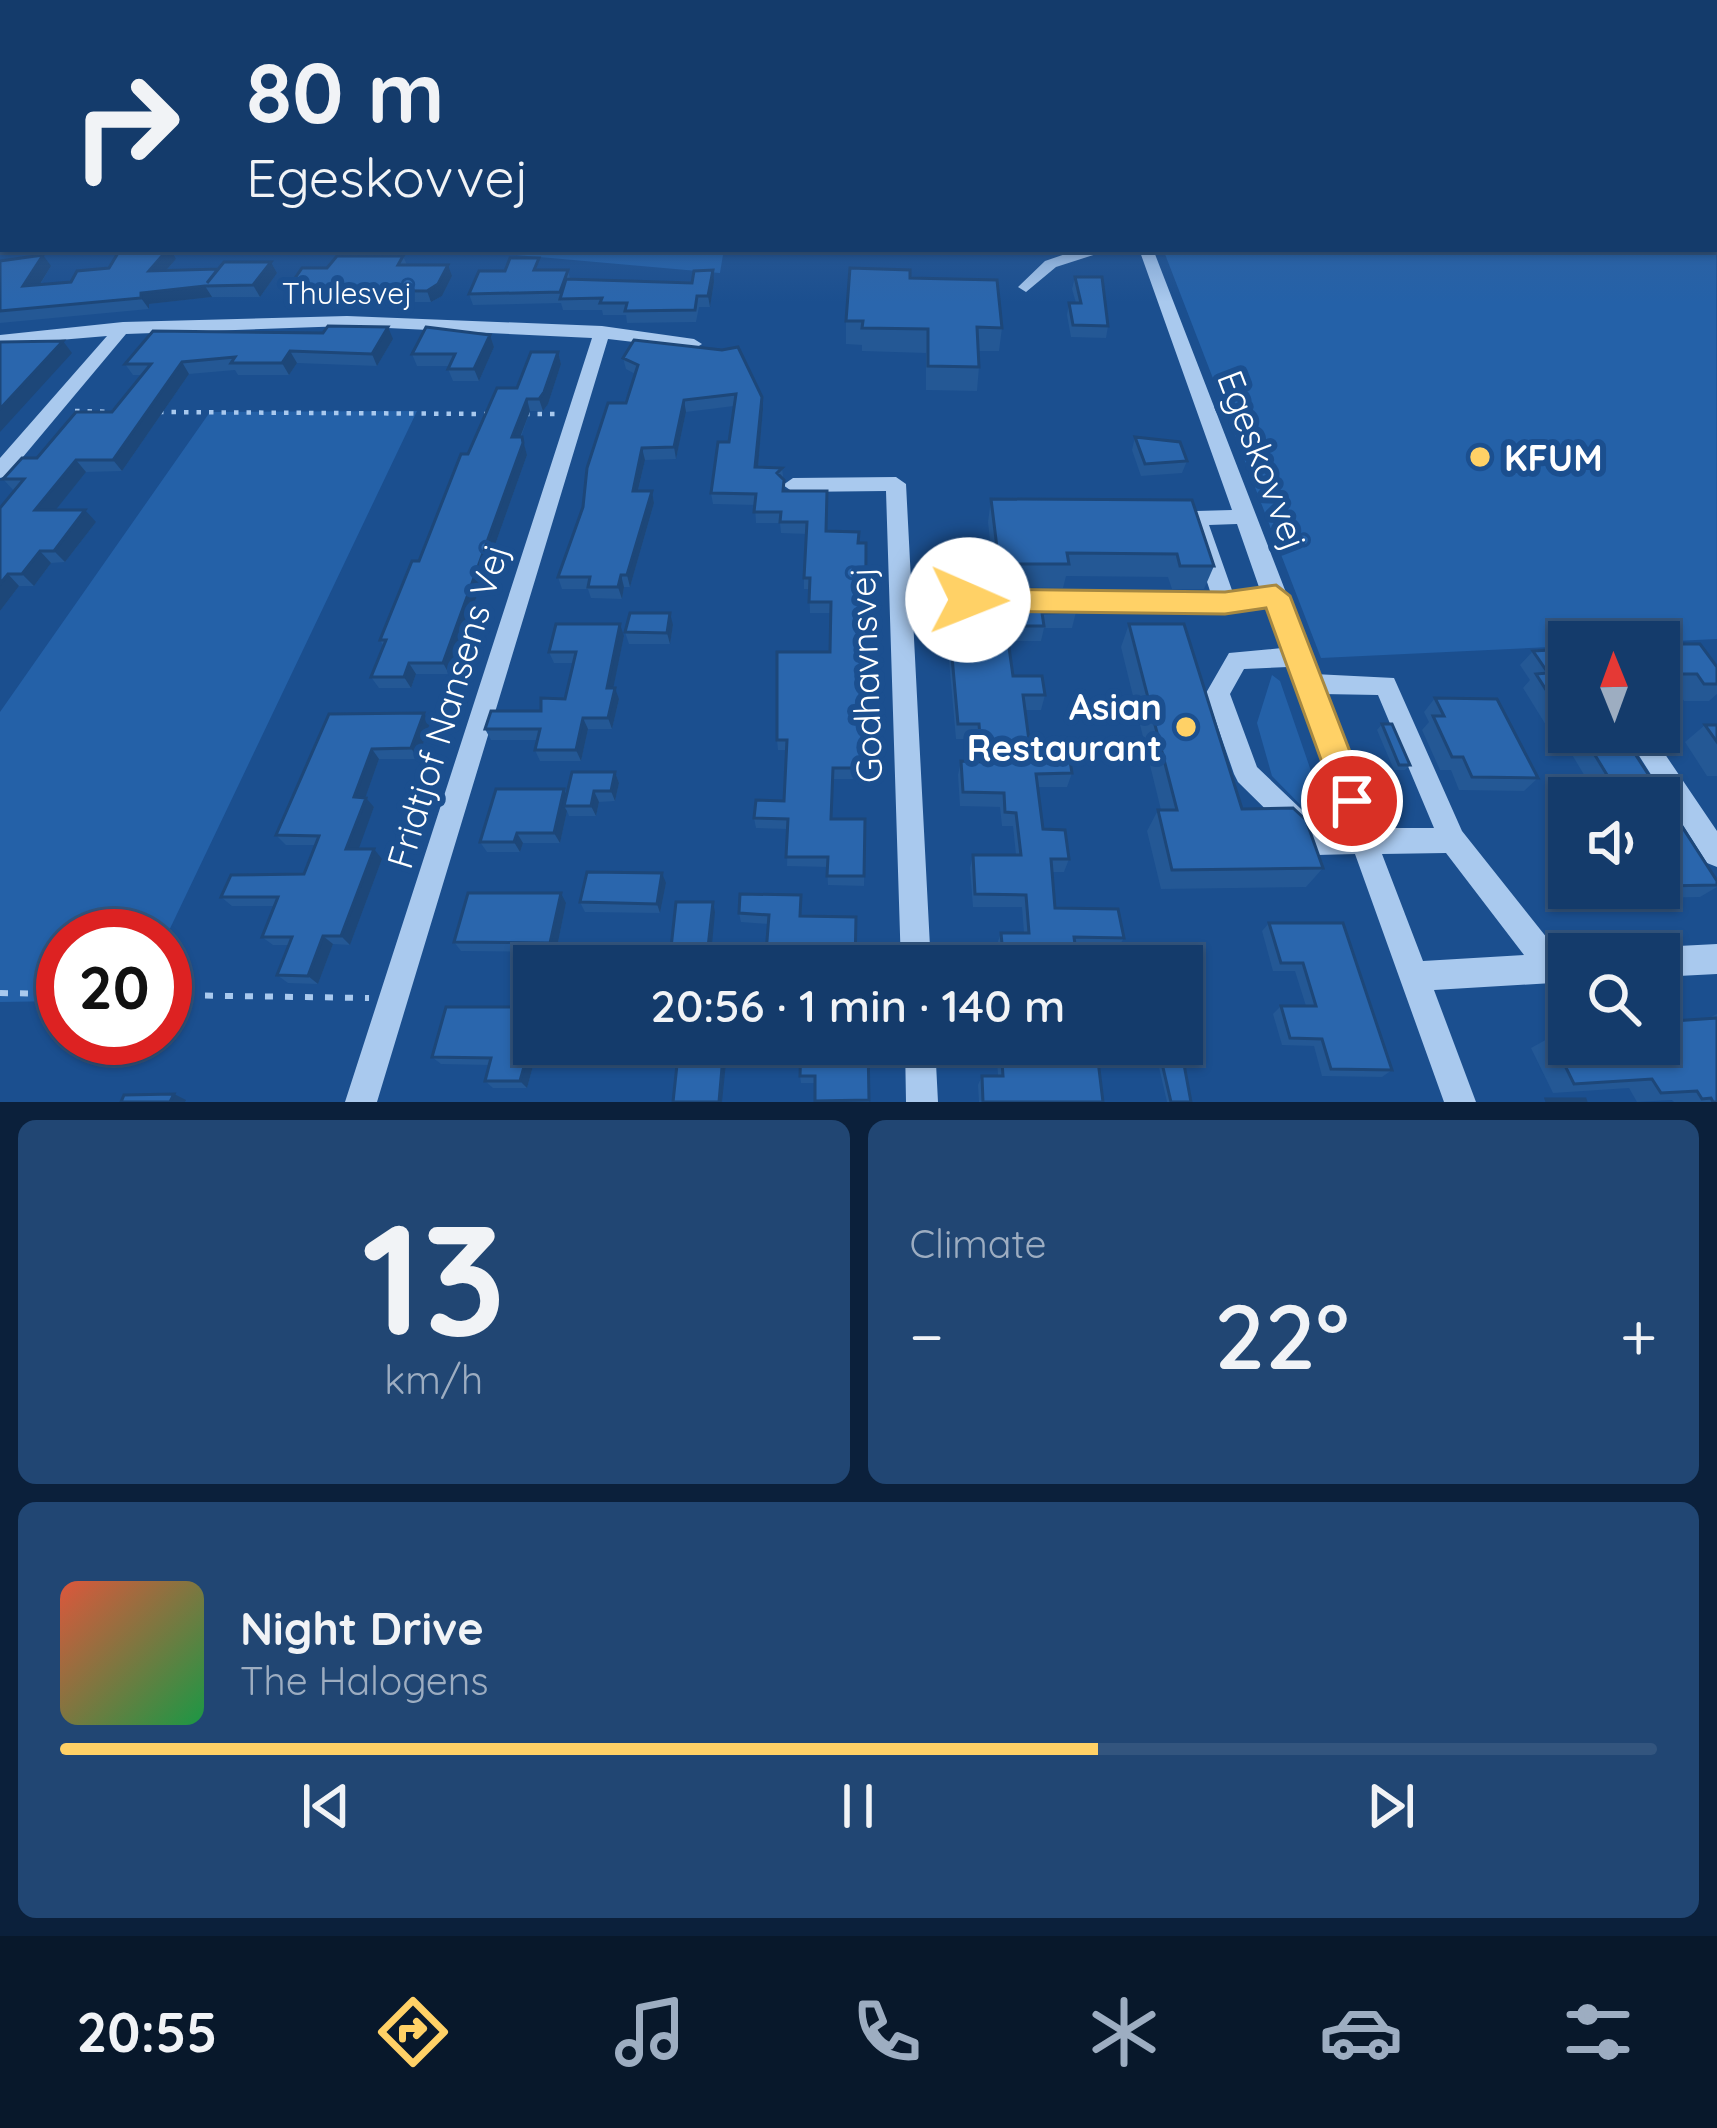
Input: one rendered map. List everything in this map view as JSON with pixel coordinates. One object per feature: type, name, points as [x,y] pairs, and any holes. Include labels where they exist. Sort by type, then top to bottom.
[{"type":"street","points":[[1026,286],[1037,269],[1095,252]]},
{"type":"street","name":"Egeskovvej","points":[[1147,252],[1460,1102]]},
{"type":"street","name":"Thulesvej","points":[[0,340],[123,327],[334,319],[460,320],[694,344]]},
{"type":"street","points":[[0,471],[123,327]]},
{"type":"street","name":"Fridtjof Nansens Vej","points":[[361,1102],[602,332]]},
{"type":"street","name":"Godhavnsvej","points":[[793,485],[896,484],[915,945]]},
{"type":"street","points":[[1225,603],[1196,518],[1246,517]]},
{"type":"street","points":[[1014,600],[1225,603],[1276,596]]},
{"type":"street","points":[[1299,657],[1238,660],[1217,693],[1246,774],[1317,842],[1453,840]]},
{"type":"street","points":[[1309,684],[1386,685],[1453,840],[1548,954]]},
{"type":"street","points":[[1650,753],[1717,854]]},
{"type":"street","points":[[1680,961],[1717,959]]},
{"type":"street","points":[[1415,976],[1548,969]]},
{"type":"street","points":[[921,1065],[922,1102]]},
{"type":"path","points":[[51,411],[123,412]]},
{"type":"path","points":[[147,412],[576,415]]},
{"type":"path","points":[[0,993],[36,994]]},
{"type":"path","points":[[192,995],[393,998]]},
{"type":"shaded area","points":[[484,252],[724,252],[720,273]]},
{"type":"shaded area","name":"KFUM","points":[[1164,252],[1716,252],[1717,639],[1680,641],[1680,621],[1548,621],[1548,647],[1321,658]]},
{"type":"shaded area","points":[[417,411],[179,909],[36,909],[36,1001],[0,1002],[0,712],[210,412]]},
{"type":"shaded area","points":[[1272,675],[1280,681],[1331,829],[1324,829],[1272,776],[1257,723]]},
{"type":"building","points":[[165,252],[149,271],[218,269],[207,283],[224,262],[271,262],[253,285],[205,286],[141,293],[141,298],[0,311],[0,261],[43,255],[23,286],[71,282],[77,271],[109,268],[118,253]]},
{"type":"building","points":[[337,256],[403,256],[398,265],[448,265],[438,284],[427,291],[287,290],[302,268],[327,268]]},
{"type":"building","points":[[510,258],[539,258],[534,270],[568,270],[560,292],[469,294],[479,271],[505,271]]},
{"type":"building","points":[[850,268],[910,270],[910,278],[997,280],[1002,328],[977,327],[979,367],[928,366],[928,329],[862,328],[863,321],[846,321]]},
{"type":"building","points":[[713,270],[708,296],[697,296],[695,310],[625,311],[627,303],[600,303],[602,298],[560,299],[566,279],[692,283],[694,271]]},
{"type":"building","points":[[1075,277],[1102,277],[1108,326],[1073,325],[1069,303],[1081,303]]},
{"type":"building","points":[[328,326],[388,327],[372,354],[290,351],[282,363],[231,363],[235,357],[182,362],[113,460],[76,460],[35,510],[85,510],[54,551],[40,551],[22,574],[8,574],[0,584],[0,508],[24,479],[3,479],[22,458],[37,458],[76,412],[112,412],[151,364],[125,364],[153,331],[323,333]]},
{"type":"building","points":[[426,327],[490,335],[474,369],[448,369],[455,354],[412,354]]},
{"type":"building","points":[[634,340],[722,350],[738,347],[762,397],[755,467],[782,468],[777,473],[784,480],[783,491],[827,491],[826,531],[859,532],[858,543],[866,543],[865,768],[833,768],[831,819],[865,819],[864,876],[827,876],[828,857],[786,857],[788,819],[754,818],[756,800],[784,801],[787,740],[777,740],[777,652],[830,652],[831,602],[809,602],[810,578],[804,578],[807,522],[780,522],[781,512],[754,512],[756,494],[711,493],[718,442],[729,442],[736,394],[684,400],[674,447],[642,448],[633,491],[652,491],[627,575],[621,575],[618,587],[588,587],[590,577],[558,577],[583,507],[587,468],[608,403],[626,403],[638,365],[623,358]]},
{"type":"building","points":[[63,341],[0,409],[0,342]]},
{"type":"building","points":[[531,352],[558,352],[544,392],[539,399],[527,399],[512,437],[522,437],[523,443],[443,663],[409,663],[404,677],[371,677],[386,640],[380,640],[412,561],[419,561],[461,454],[468,454],[497,388],[517,388]]},
{"type":"building","points":[[1135,437],[1180,442],[1187,461],[1145,464]]},
{"type":"building","points":[[991,499],[1192,500],[1214,566],[1180,566],[1177,554],[1067,553],[1069,564],[999,564]]},
{"type":"building","points":[[969,598],[1073,599],[1076,612],[1042,613],[1044,626],[1006,626],[1013,676],[1042,676],[1045,695],[1023,695],[1030,748],[1068,748],[1072,773],[1036,774],[1043,829],[1065,830],[1069,859],[1051,859],[1055,908],[1118,909],[1124,938],[1074,937],[1075,945],[1002,945],[1001,933],[1029,933],[1026,895],[975,894],[973,855],[1021,855],[1016,813],[1005,812],[1004,793],[963,792],[961,761],[982,762],[979,724],[958,724],[949,623],[971,623]]},
{"type":"building","points":[[630,613],[670,613],[667,633],[625,632]]},
{"type":"building","points":[[556,624],[620,624],[607,688],[615,688],[608,718],[583,718],[576,750],[535,750],[540,729],[485,729],[491,711],[541,711],[541,698],[565,699],[576,652],[549,652]]},
{"type":"building","points":[[1129,624],[1184,624],[1242,809],[1293,808],[1306,820],[1323,868],[1172,870],[1158,810],[1177,810]]},
{"type":"building","points":[[1680,644],[1700,644],[1717,667],[1717,684],[1704,684],[1697,674],[1680,674]]},
{"type":"building","points":[[1548,650],[1548,673],[1533,651]]},
{"type":"building","points":[[1548,673],[1548,693],[1536,674]]},
{"type":"building","points":[[1435,698],[1497,699],[1538,778],[1472,777],[1463,757],[1452,757],[1433,716],[1444,716]]},
{"type":"building","points":[[424,713],[411,748],[372,749],[354,797],[366,798],[346,849],[374,849],[341,936],[323,936],[308,976],[277,975],[292,937],[262,937],[278,897],[221,897],[231,875],[304,874],[319,836],[276,835],[329,714]]},
{"type":"building","points":[[1382,724],[1392,724],[1410,765],[1399,765]]},
{"type":"building","points":[[1705,725],[1717,725],[1717,742]]},
{"type":"building","points":[[1594,753],[1635,753],[1650,777],[1608,777]]},
{"type":"building","points":[[572,772],[615,772],[611,791],[594,791],[591,806],[564,806]]},
{"type":"building","points":[[496,789],[564,789],[554,833],[517,833],[514,842],[480,842]]},
{"type":"building","points":[[1680,824],[1717,881],[1717,885],[1680,886]]},
{"type":"building","points":[[587,872],[662,873],[657,904],[580,902]]},
{"type":"building","points":[[468,893],[561,893],[550,943],[454,942]]},
{"type":"building","points":[[740,894],[801,895],[800,916],[856,917],[855,945],[767,945],[769,915],[739,913]]},
{"type":"building","points":[[676,902],[713,902],[708,945],[671,945]]},
{"type":"building","points":[[1269,923],[1343,923],[1392,1070],[1331,1069],[1322,1039],[1290,1038],[1281,1006],[1316,1006],[1303,963],[1281,963]]},
{"type":"building","points":[[446,1007],[513,1007],[513,1065],[525,1065],[520,1081],[485,1081],[491,1058],[432,1057]]},
{"type":"building","points":[[1717,1018],[1717,1102],[1702,1099],[1697,1091],[1661,1093],[1652,1079],[1574,1084],[1565,1065],[1680,1065],[1680,1021]]},
{"type":"building","points":[[677,1065],[722,1065],[719,1102],[673,1102]]},
{"type":"building","points":[[800,1065],[868,1065],[869,1100],[815,1101],[815,1076],[800,1076]]},
{"type":"building","points":[[1002,1065],[1099,1065],[1103,1102],[983,1102],[982,1076],[1003,1076]]},
{"type":"building","points":[[1162,1065],[1184,1065],[1191,1102],[1171,1102]]},
{"type":"building","points":[[174,1094],[170,1102],[121,1102],[124,1095]]},
{"type":"building","points":[[1585,1099],[1586,1102],[1547,1102]]},
{"type":"place","name":"KFUM","points":[[1480,457]]},
{"type":"place","name":"Asian Restaurant","points":[[1186,727]]},
{"type":"route","points":[[968,600],[1225,603],[1276,596],[1352,801]]}]
